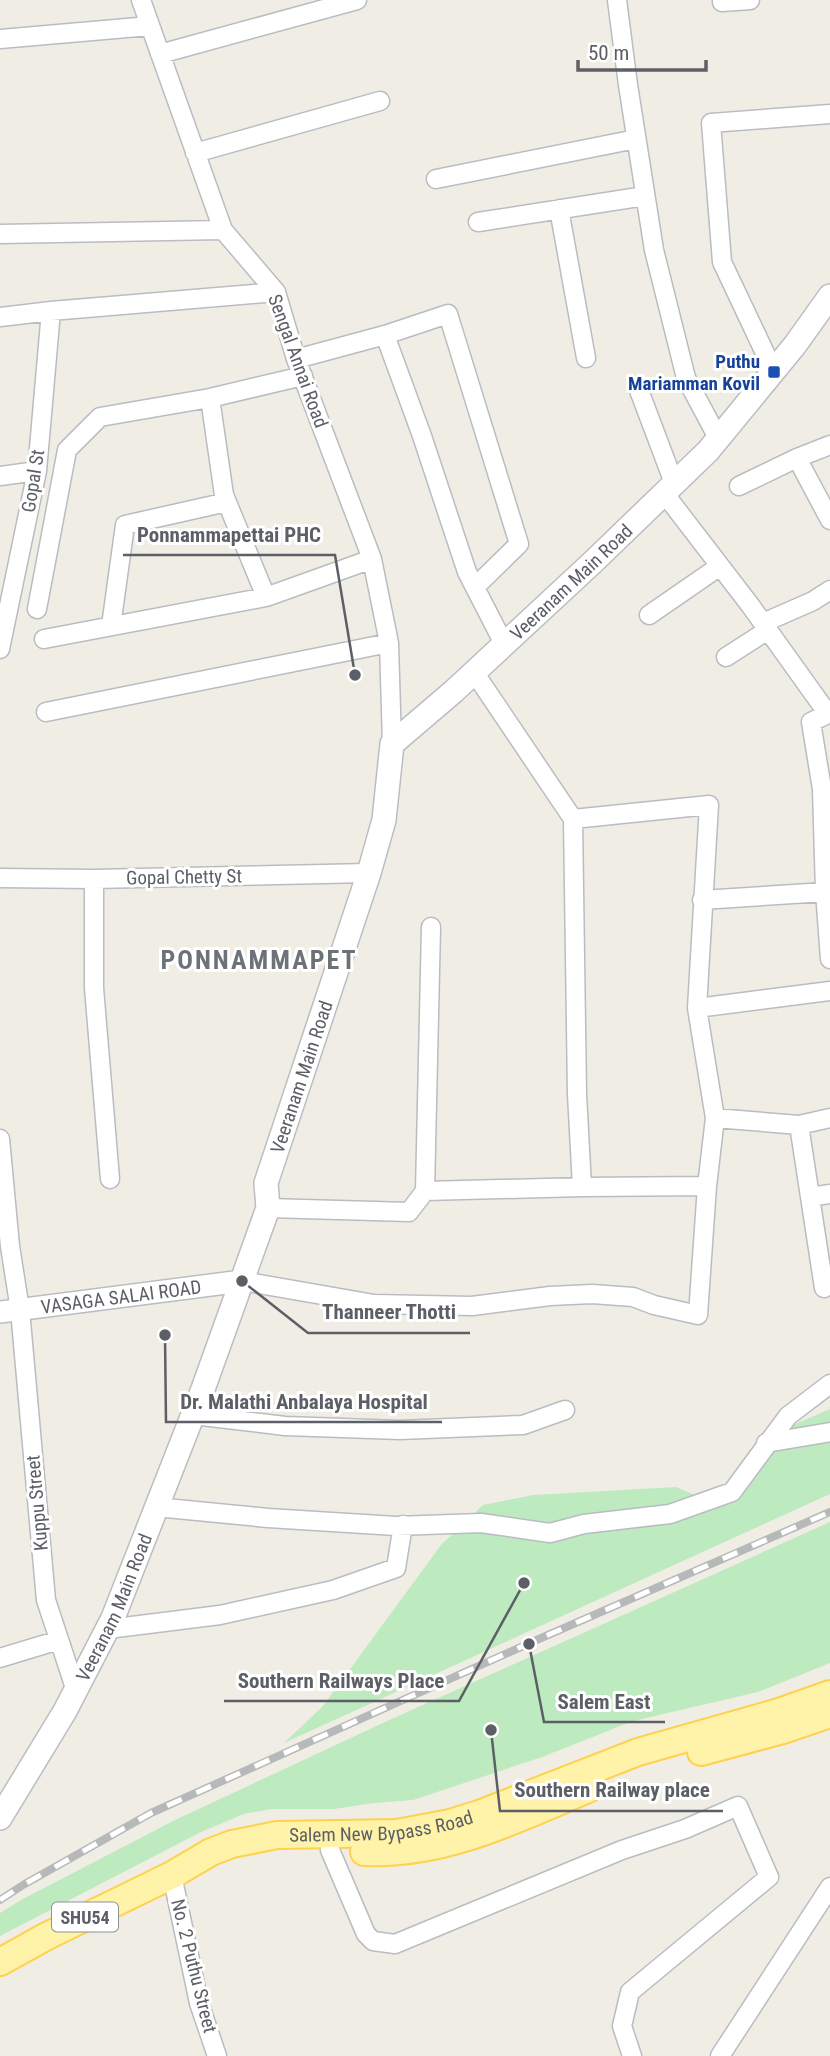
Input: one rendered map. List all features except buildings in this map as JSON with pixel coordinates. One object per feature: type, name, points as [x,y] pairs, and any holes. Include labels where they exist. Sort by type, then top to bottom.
[{"type":"main road","name":"Veeranam Main Road","points":[[0,1818],[76,1691],[108,1629],[242,1280],[268,1208],[266,1183],[369,873],[384,820],[392,744],[474,672],[708,451],[827,305]]},
{"type":"main road","name":"Salem New Bypass Road","points":[[0,1962],[172,1875],[211,1852],[232,1844],[257,1838],[301,1834],[397,1833],[450,1823],[638,1752],[779,1712],[830,1694]]},
{"type":"main road","name":"Salem New Bypass Road","points":[[172,1875],[271,1850],[399,1852],[427,1848],[468,1837],[632,1772],[783,1730],[830,1714]]},
{"type":"street","name":"Sengal Annai Road","points":[[141,0],[223,230],[276,292],[300,368],[372,559],[388,643],[392,744]]},
{"type":"street","points":[[160,54],[357,0]]},
{"type":"street","points":[[617,0],[654,250],[686,378],[718,438]]},
{"type":"street","points":[[722,2],[750,0]]},
{"type":"street","points":[[0,39],[150,26]]},
{"type":"street","points":[[195,153],[380,102]]},
{"type":"street","points":[[774,372],[722,262],[711,123],[830,114]]},
{"type":"street","points":[[436,179],[636,139]]},
{"type":"street","points":[[478,222],[645,196]]},
{"type":"street","points":[[559,209],[586,358]]},
{"type":"street","points":[[0,234],[223,230]]},
{"type":"street","points":[[0,317],[276,292]]},
{"type":"street","name":"Gopal St","points":[[0,649],[37,471],[51,311]]},
{"type":"street","points":[[37,609],[67,450],[100,417],[211,398],[448,314],[519,544],[475,587]]},
{"type":"street","points":[[385,335],[467,572],[504,644]]},
{"type":"street","points":[[637,385],[669,488],[720,566],[829,713],[811,722],[821,789],[830,959]]},
{"type":"street","points":[[211,398],[224,495],[266,597]]},
{"type":"street","points":[[739,486],[830,445]]},
{"type":"street","points":[[797,458],[830,520]]},
{"type":"street","points":[[0,476],[37,471]]},
{"type":"street","points":[[111,626],[125,525],[227,502]]},
{"type":"street","points":[[44,639],[266,597],[372,559]]},
{"type":"street","points":[[649,615],[720,566]]},
{"type":"street","points":[[726,657],[765,627],[830,590]]},
{"type":"street","points":[[46,712],[388,643]]},
{"type":"street","points":[[474,672],[573,819],[576,1080],[582,1187]]},
{"type":"street","points":[[242,1280],[374,1304],[472,1306],[550,1296],[592,1294],[633,1297],[654,1305],[698,1315],[707,1186],[715,1118],[697,1008],[709,805],[573,819]]},
{"type":"street","name":"Gopal Chetty St","points":[[0,878],[94,879],[369,873]]},
{"type":"street","points":[[94,879],[94,988],[110,1179]]},
{"type":"street","points":[[702,900],[825,892]]},
{"type":"street","points":[[268,1208],[409,1212],[425,1191],[431,927]]},
{"type":"street","points":[[697,1008],[830,992]]},
{"type":"street","points":[[715,1118],[799,1125],[830,1118]]},
{"type":"street","points":[[799,1125],[824,1288]]},
{"type":"street","name":"Kuppu Street","points":[[0,1139],[10,1246],[10,1311],[46,1600],[76,1691]]},
{"type":"street","points":[[425,1191],[707,1186]]},
{"type":"street","points":[[810,1197],[830,1194]]},
{"type":"street","name":"VASAGA SALAI ROAD","points":[[10,1311],[242,1280]]},
{"type":"street","points":[[156,1507],[268,1518],[403,1525],[481,1522],[550,1533],[584,1524],[670,1514],[732,1492],[788,1416],[830,1384]]},
{"type":"street","points":[[192,1415],[285,1426],[400,1430],[523,1425],[565,1410]]},
{"type":"street","points":[[766,1443],[830,1432]]},
{"type":"street","points":[[108,1629],[220,1615],[334,1590],[396,1568],[403,1525]]},
{"type":"street","points":[[0,1658],[59,1640]]},
{"type":"street","points":[[330,1850],[366,1934],[373,1941],[395,1944],[622,1850],[685,1829],[738,1805],[769,1877],[630,1992],[622,2025],[632,2056]]},
{"type":"street","name":"No. 2 Puthu Street","points":[[172,1875],[199,2003],[216,2056]]},
{"type":"street","points":[[720,2056],[830,1887]]},
{"type":"green space","points":[[830,1409],[830,1494],[284,1743],[323,1706],[441,1545],[483,1505],[533,1495],[676,1487],[716,1504],[764,1461],[793,1425]]},
{"type":"green space","points":[[830,1522],[830,1663],[758,1692],[633,1721],[542,1757],[413,1800],[334,1809],[272,1809],[244,1814],[201,1832],[0,1936],[0,1913],[175,1820],[387,1721]]},
{"type":"railway","points":[[0,1900],[151,1813],[830,1512]]},
{"type":"place","name":"Puthu Mariamman Kovil","points":[[774,372]]},
{"type":"place","name":"Ponnammapettai PHC","points":[[355,675]]},
{"type":"place","name":"Thanneer Thotti","points":[[242,1281]]},
{"type":"place","name":"Dr. Malathi Anbalaya Hospital","points":[[165,1335]]},
{"type":"place","name":"Southern Railways Place","points":[[524,1583]]},
{"type":"place","name":"Salem East","points":[[529,1644]]},
{"type":"place","name":"Southern Railway place","points":[[491,1730]]},
{"type":"district","name":"PONNAMMAPET","points":[[259,960]]}]
